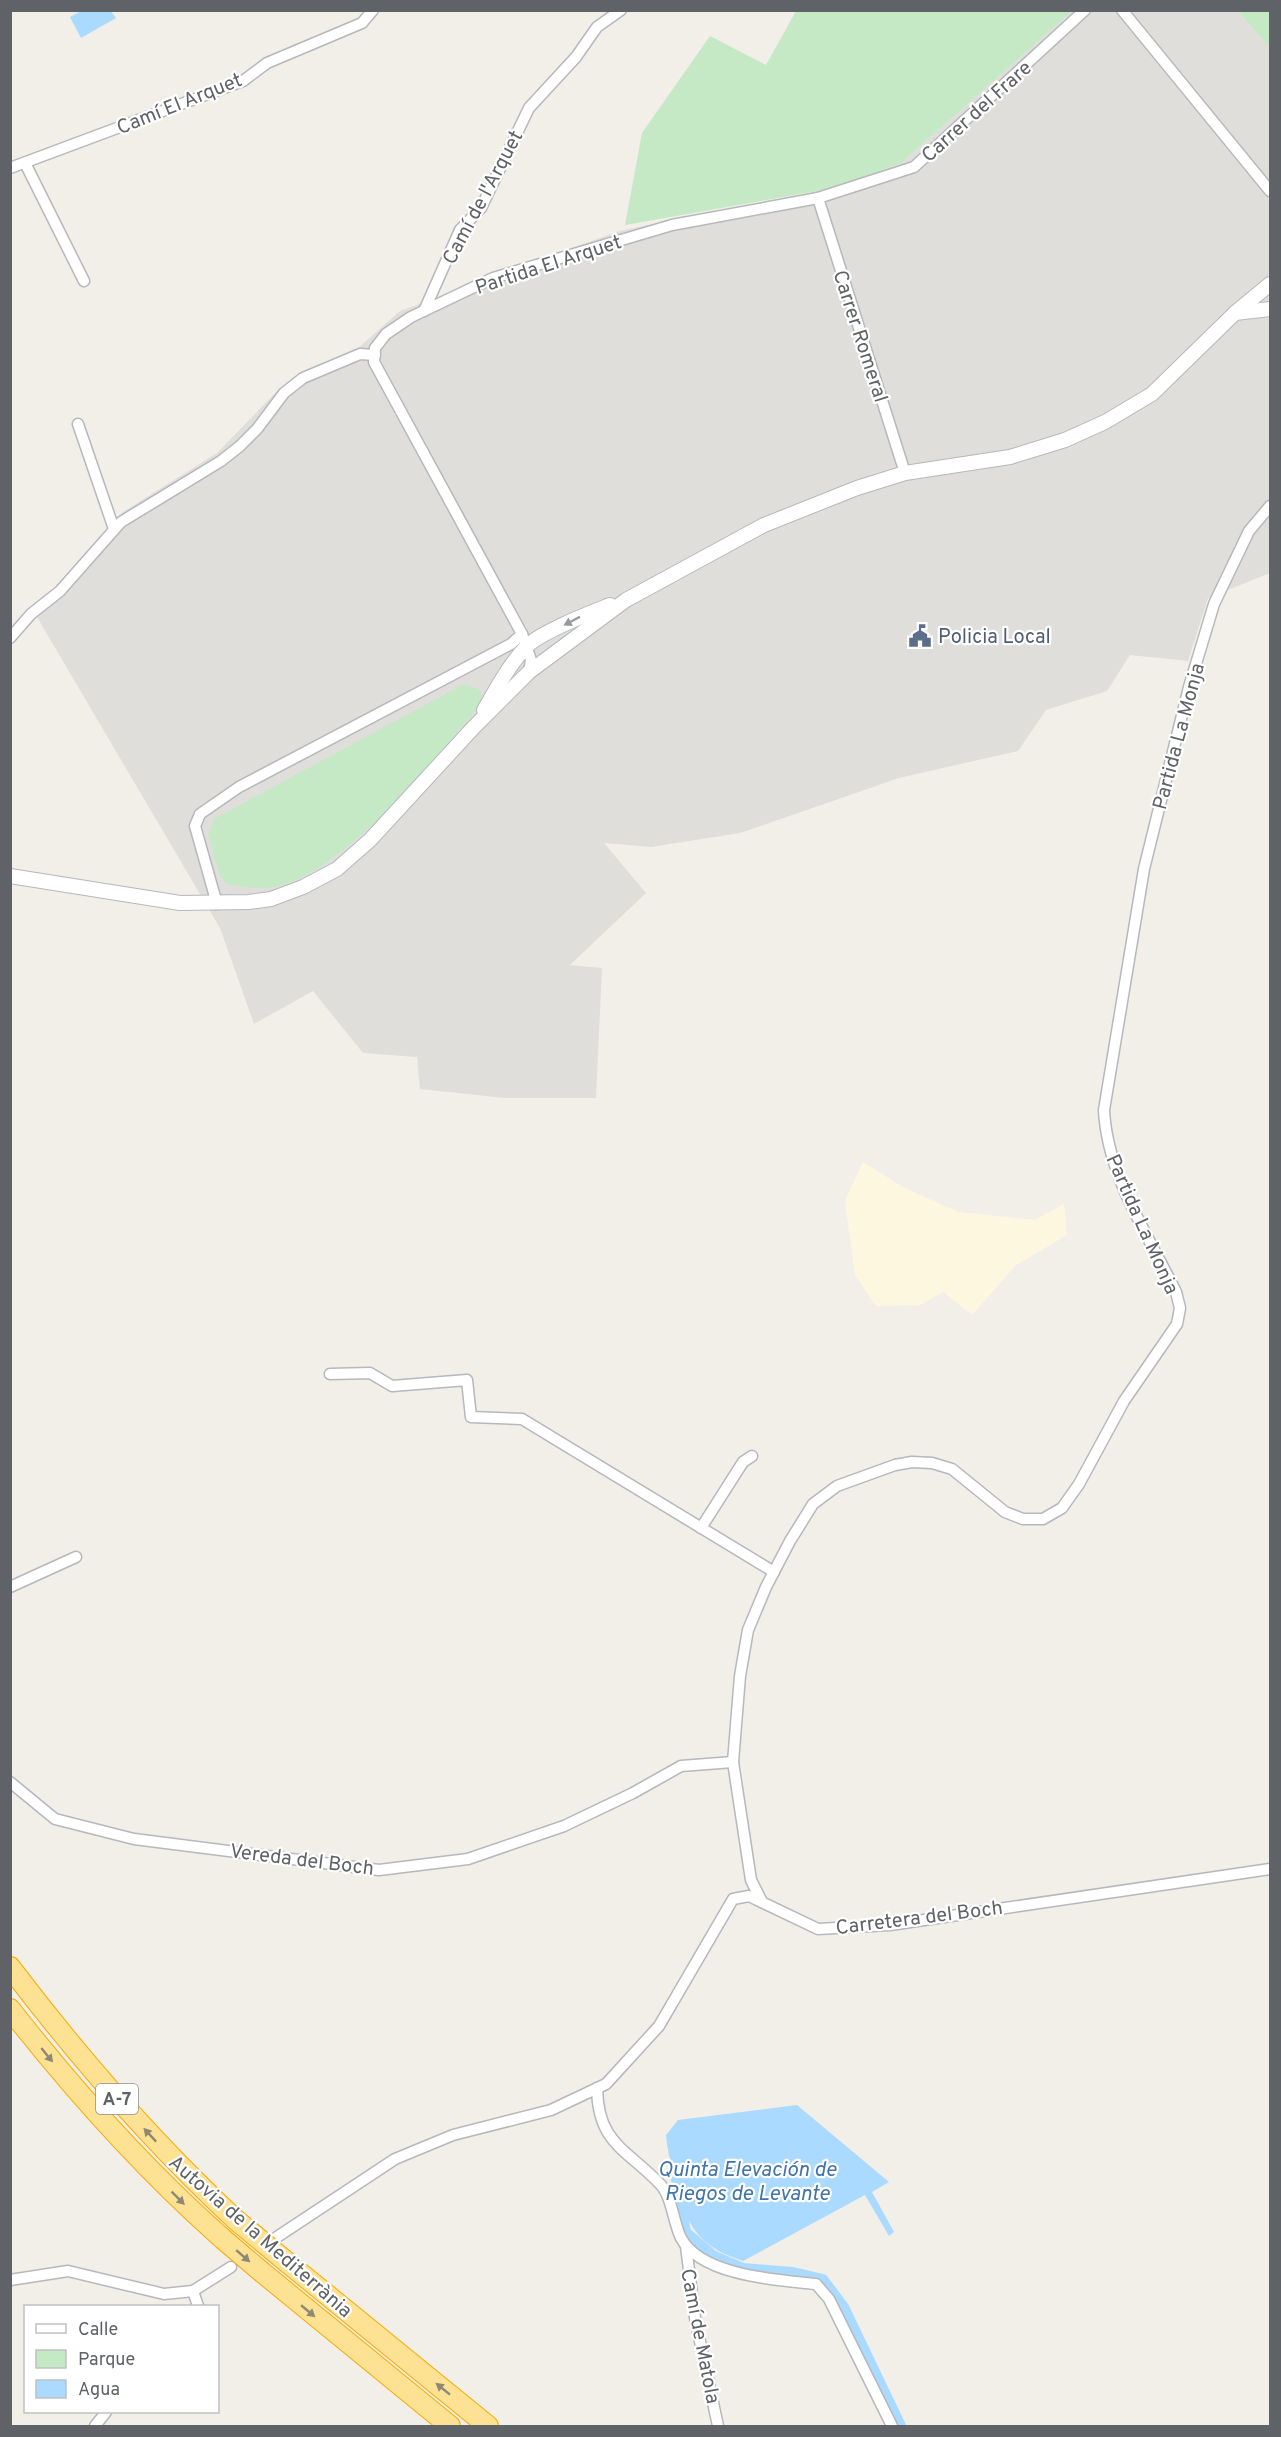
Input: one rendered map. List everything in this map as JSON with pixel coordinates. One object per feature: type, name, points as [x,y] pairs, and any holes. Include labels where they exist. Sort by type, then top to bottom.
[{"type":"highway","name":"Autovia de la Mediterrània","points":[[10,1967],[86,2064],[122,2105],[168,2154],[236,2220],[488,2427]]},
{"type":"highway","name":"Autovia de la Mediterrània","points":[[10,2009],[104,2122],[171,2191],[262,2273],[450,2427]]},
{"type":"street","name":"Camí El Arquet","points":[[10,168],[243,81],[267,63],[362,23],[373,10]]},
{"type":"street","name":"Camí de l'Arquet","points":[[424,311],[460,230],[481,208],[529,108],[576,57],[597,27],[621,10]]},
{"type":"street","name":"Carrer del Frare","points":[[818,198],[914,167],[1085,10]]},
{"type":"street","points":[[1122,10],[1270,191]]},
{"type":"street","points":[[25,163],[84,281]]},
{"type":"street","name":"Partida El Arquet","points":[[375,355],[375,348],[386,334],[424,311],[493,278],[672,225],[818,198]]},
{"type":"street","name":"Carrer Romeral","points":[[818,198],[905,473]]},
{"type":"street","points":[[10,876],[127,897],[180,903],[218,904],[271,899],[303,887],[337,869],[370,840],[473,728],[530,672],[626,600],[764,525],[857,488],[905,473],[1010,457],[1065,440],[1105,422],[1152,394],[1235,313],[1270,284]]},
{"type":"street","points":[[1235,313],[1270,309]]},
{"type":"street","points":[[10,638],[32,614],[60,591],[114,529],[140,509],[221,461],[240,446],[257,429],[284,393],[303,378],[360,354],[375,355],[374,362],[525,640],[531,660],[530,672]]},
{"type":"street","points":[[78,424],[114,529]]},
{"type":"street","name":"Partida La Monja","points":[[762,1902],[751,1880],[733,1762],[740,1676],[748,1630],[774,1572],[813,1504],[837,1486],[895,1465],[912,1462],[932,1463],[952,1469],[968,1479],[1005,1512],[1023,1519],[1043,1519],[1062,1508],[1079,1484],[1124,1401],[1177,1324],[1180,1308],[1176,1292],[1114,1167],[1105,1136],[1104,1110],[1144,869],[1189,687],[1214,604],[1249,531],[1270,506]]},
{"type":"street","points":[[218,904],[195,826],[200,814],[239,787],[511,644],[626,600]]},
{"type":"street","points":[[473,728],[525,640]]},
{"type":"street","points":[[330,1374],[370,1372],[392,1386],[467,1380],[471,1417],[522,1419],[774,1572]]},
{"type":"street","points":[[701,1528],[743,1462],[752,1456]]},
{"type":"street","points":[[10,1587],[76,1557]]},
{"type":"street","name":"Vereda del Boch","points":[[10,1782],[55,1820],[134,1839],[379,1870],[468,1859],[564,1826],[633,1793],[681,1766],[733,1762]]},
{"type":"street","name":"Carretera del Boch","points":[[277,2236],[395,2159],[453,2135],[551,2110],[606,2084],[659,2026],[733,1899],[749,1896],[818,1929],[890,1925],[1270,1869]]},
{"type":"street","name":"Camí de Matola","points":[[597,2088],[598,2109],[607,2135],[662,2185],[686,2246],[694,2318],[718,2427]]},
{"type":"street","points":[[686,2246],[725,2271],[816,2284],[829,2299],[892,2427]]},
{"type":"street","points":[[10,2280],[68,2271],[164,2294],[193,2291],[231,2267]]},
{"type":"street","points":[[193,2291],[197,2305]]},
{"type":"street","points":[[95,2427],[105,2413]]},
{"type":"shaded area","points":[[1072,11],[1238,11],[1270,48],[1270,573],[1208,598],[1188,661],[1130,655],[1107,691],[1046,710],[1018,751],[899,778],[740,833],[651,847],[604,843],[646,893],[570,965],[602,968],[596,1098],[505,1098],[420,1089],[417,1057],[363,1053],[313,991],[254,1024],[220,928],[34,612],[123,512],[217,453],[281,387],[357,349],[400,311],[619,231],[834,188],[901,163]]},
{"type":"shaded area","points":[[863,1162],[901,1186],[958,1212],[1035,1220],[1064,1204],[1067,1235],[1016,1265],[972,1315],[943,1292],[920,1305],[876,1306],[855,1275],[845,1201]]},
{"type":"green space","points":[[796,11],[1072,11],[901,163],[834,188],[625,225],[642,133],[710,36],[766,65]]},
{"type":"green space","points":[[1238,11],[1270,11],[1270,48]]},
{"type":"green space","points":[[464,684],[480,690],[482,698],[476,710],[407,789],[350,845],[320,867],[291,882],[254,888],[227,884],[220,876],[208,834],[214,819]]},
{"type":"water","points":[[110,10],[116,18],[81,38],[70,17],[81,11]]},
{"type":"water","name":"Quinta Elevación de Riegos de Levante","points":[[797,2105],[889,2182],[872,2192],[894,2232],[889,2236],[865,2195],[743,2261],[727,2255],[704,2241],[690,2222],[680,2197],[666,2135],[678,2120]]},
{"type":"waterway","points":[[676,2180],[686,2232],[713,2255],[743,2268],[793,2272],[823,2279],[844,2307],[901,2426]]},
{"type":"place","name":"Policia Local","points":[[920,636]]}]
